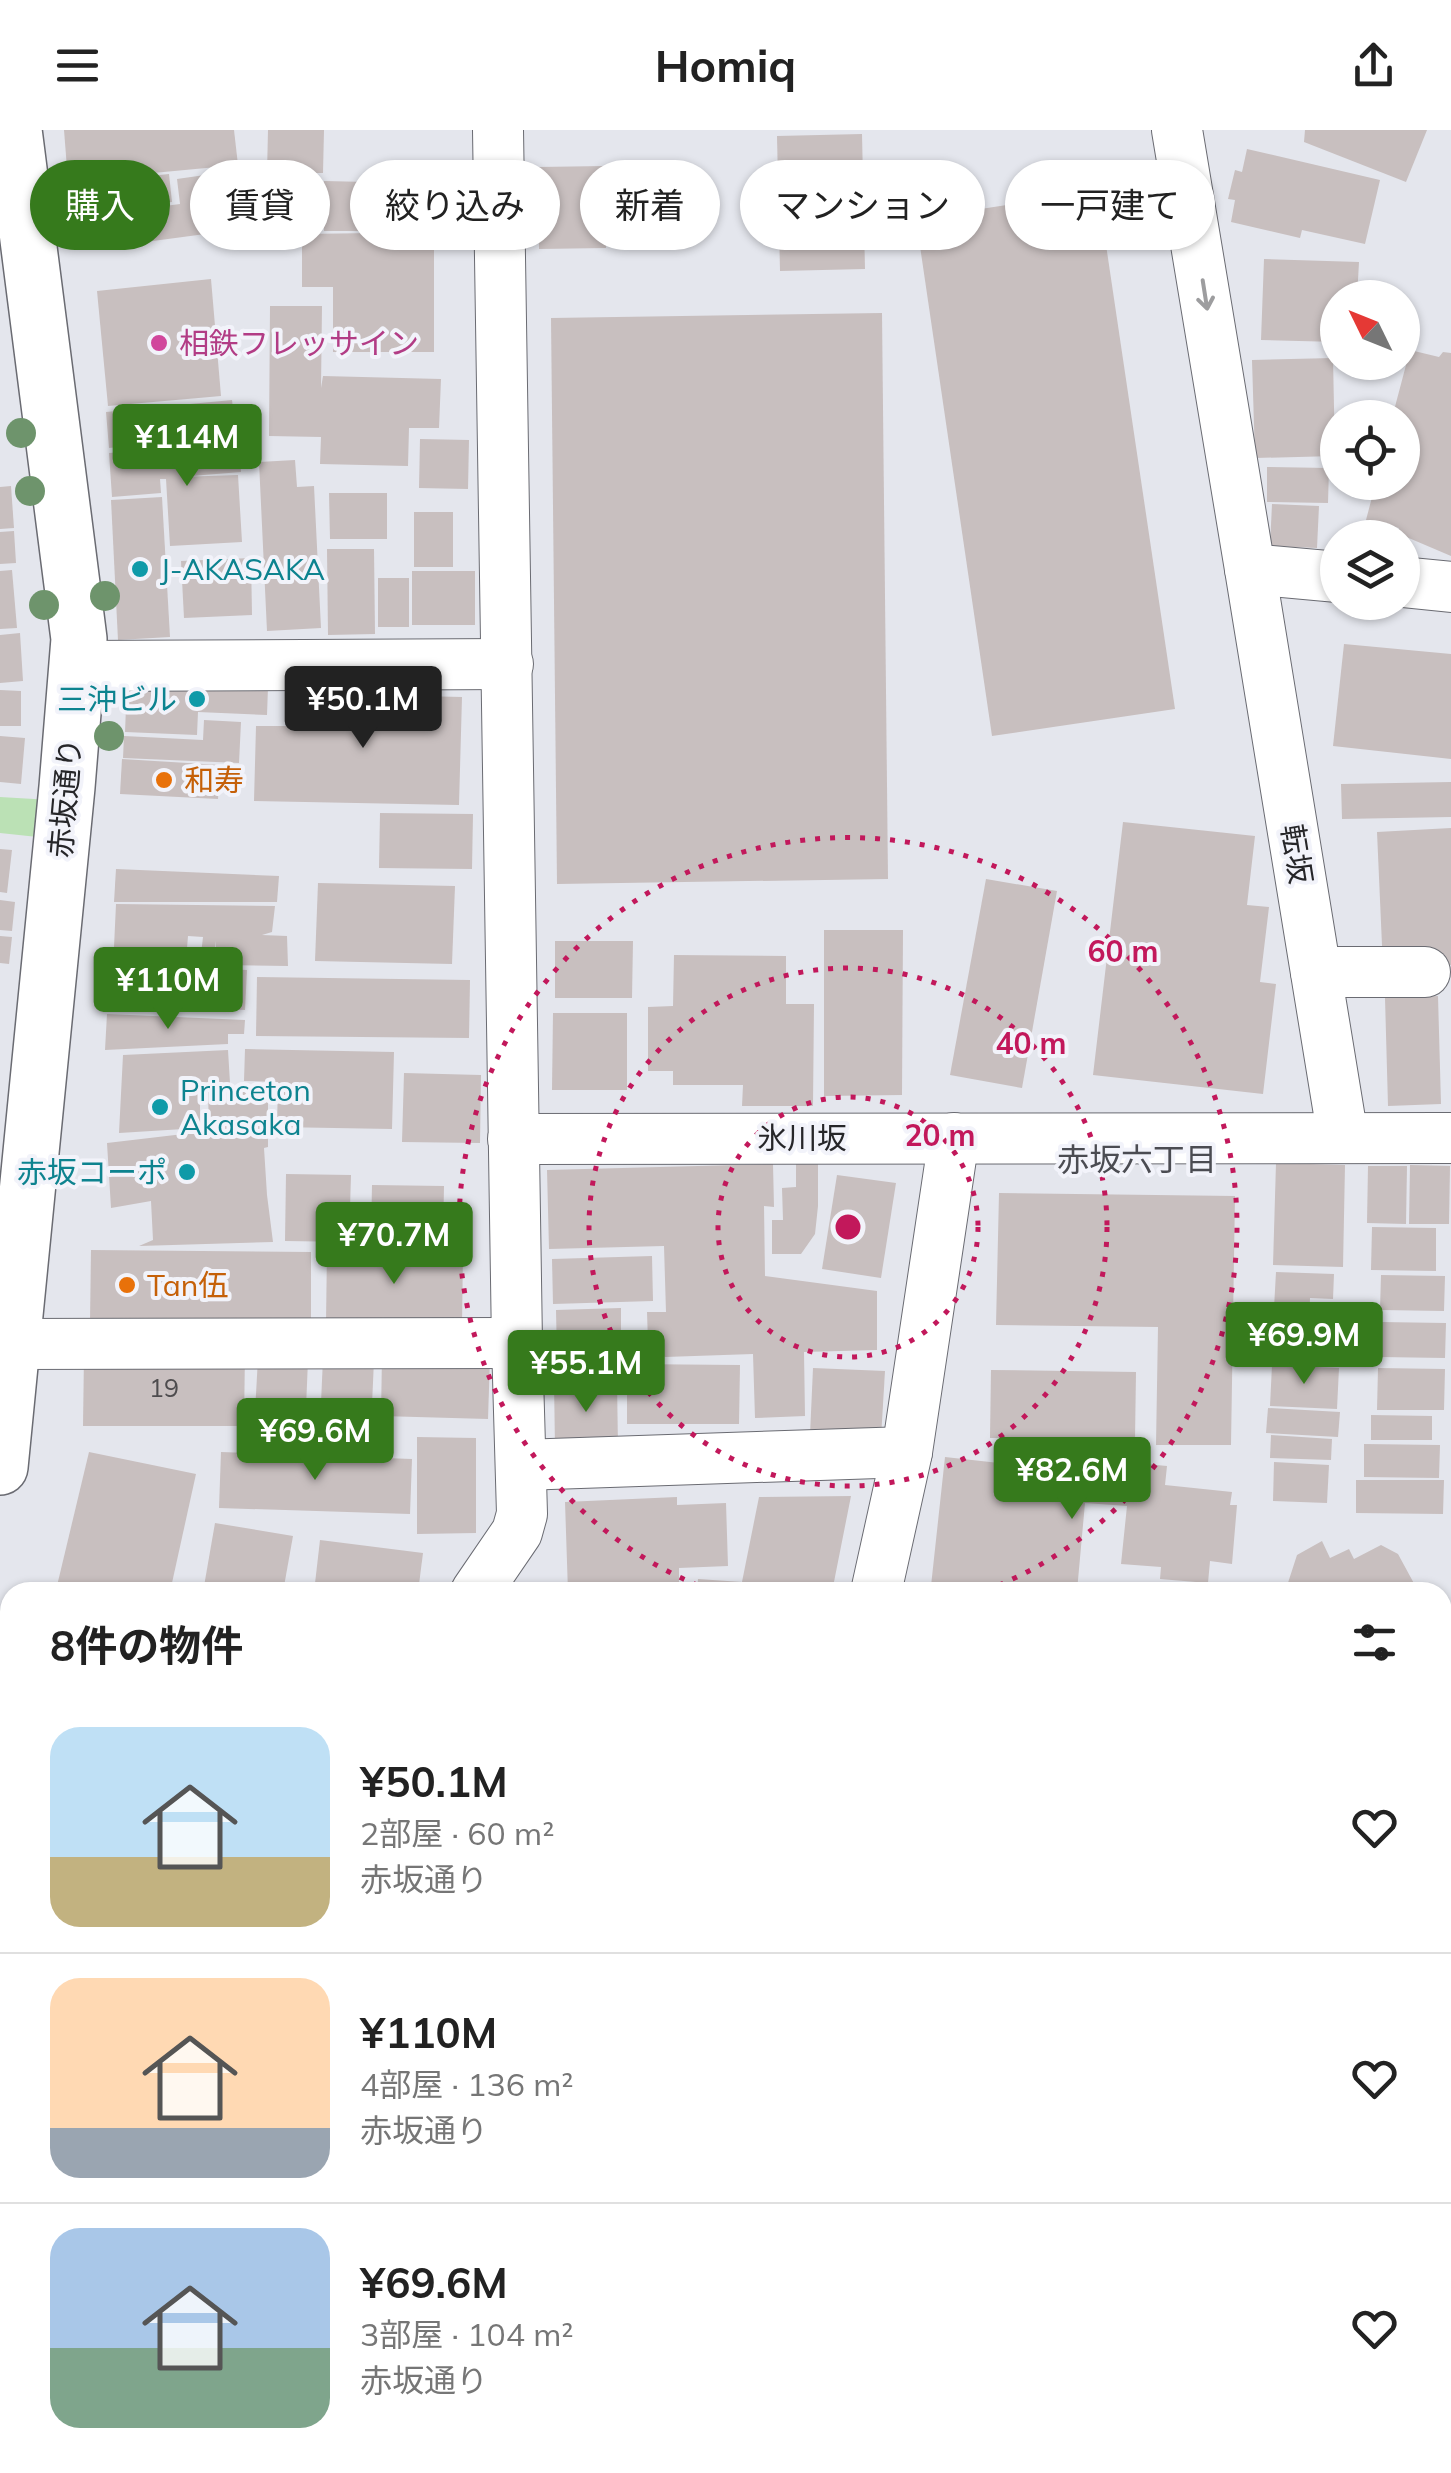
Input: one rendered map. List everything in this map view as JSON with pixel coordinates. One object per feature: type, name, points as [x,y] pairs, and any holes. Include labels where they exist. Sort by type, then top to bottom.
[{"type":"main road","name":"赤坂通り","points":[[0,1467],[2,1408],[78,639],[14,130]]},
{"type":"street","points":[[483,1582],[517,1532],[522,1514],[516,1343],[498,130]]},
{"type":"street","name":"転坂","points":[[1177,130],[1344,1138]]},
{"type":"street","points":[[1250,569],[1320,575]]},
{"type":"street","points":[[1420,584],[1451,587]]},
{"type":"street","points":[[77,666],[508,664]]},
{"type":"street","points":[[1316,972],[1426,972]]},
{"type":"street","points":[[878,1582],[907,1452],[954,1138]]},
{"type":"street","name":"氷川坂","points":[[514,1139],[1451,1138]]},
{"type":"street","points":[[11,1344],[516,1343]]},
{"type":"street","points":[[521,1465],[907,1452]]},
{"type":"green space","points":[[0,797],[51,800],[47,838],[0,833]]},
{"type":"building","points":[[64,130],[234,130],[237,160],[190,160],[190,170],[170,171],[170,160],[66,160]]},
{"type":"building","points":[[268,130],[324,130],[323,160],[267,160]]},
{"type":"building","points":[[1305,130],[1427,130],[1406,182],[1304,142]]},
{"type":"building","points":[[862,134],[863,160],[778,160],[777,136]]},
{"type":"building","points":[[1247,149],[1380,180],[1365,244],[1302,230],[1300,238],[1231,222],[1235,200],[1228,199],[1235,170],[1242,172]]},
{"type":"building","points":[[580,166],[580,248],[560,249],[560,167]]},
{"type":"building","points":[[190,177],[190,236],[170,239],[170,205],[180,204],[177,179]]},
{"type":"building","points":[[330,181],[350,182],[350,231],[330,231]]},
{"type":"building","points":[[1005,205],[1005,250],[1107,250],[1175,709],[992,736],[921,250],[985,250],[985,208]]},
{"type":"building","points":[[350,233],[350,250],[434,250],[434,352],[333,352],[333,287],[302,287],[302,250],[330,250],[330,234]]},
{"type":"building","points":[[780,250],[865,250],[865,269],[780,271]]},
{"type":"building","points":[[1264,259],[1359,262],[1358,280],[1320,280],[1320,342],[1261,340]]},
{"type":"building","name":"相鉄フレッサイン","points":[[211,279],[221,396],[108,406],[97,291]]},
{"type":"building","points":[[270,306],[322,306],[321,388],[323,376],[441,379],[439,428],[409,428],[408,466],[320,464],[321,437],[269,436]]},
{"type":"building","points":[[882,313],[888,879],[557,884],[551,318]]},
{"type":"building","points":[[1420,352],[1439,357],[1443,352],[1451,353],[1451,556],[1420,543],[1420,520],[1366,520],[1371,500],[1420,500],[1420,400],[1397,400],[1402,380],[1420,380]]},
{"type":"building","points":[[1320,358],[1320,380],[1333,380],[1334,400],[1320,400],[1320,456],[1255,458],[1252,360]]},
{"type":"building","points":[[232,400],[236,436],[109,448],[106,412]]},
{"type":"building","points":[[420,439],[469,440],[468,489],[419,488]]},
{"type":"building","points":[[239,442],[241,472],[179,477],[238,475],[242,542],[170,546],[166,479],[160,479],[161,493],[112,497],[109,453]]},
{"type":"building","points":[[295,460],[297,487],[314,486],[321,628],[267,631],[259,462]]},
{"type":"building","points":[[1267,467],[1320,468],[1320,500],[1328,503],[1267,502]]},
{"type":"building","points":[[11,486],[14,528],[0,529],[0,487]]},
{"type":"building","points":[[329,493],[387,493],[387,539],[330,539]]},
{"type":"building","name":"J-AKASAKA","points":[[162,497],[170,637],[118,640],[111,500]]},
{"type":"building","points":[[1272,504],[1319,506],[1317,548],[1270,546]]},
{"type":"building","points":[[414,512],[453,512],[453,567],[414,567]]},
{"type":"building","points":[[14,531],[16,563],[0,564],[0,532]]},
{"type":"building","points":[[327,549],[374,549],[375,634],[328,635]]},
{"type":"building","points":[[251,558],[252,615],[184,618],[181,561]]},
{"type":"building","points":[[12,570],[17,628],[0,629],[0,571]]},
{"type":"building","points":[[412,571],[475,571],[475,625],[412,625]]},
{"type":"building","points":[[378,578],[409,578],[409,627],[378,627]]},
{"type":"building","points":[[20,633],[23,681],[0,683],[0,635]]},
{"type":"building","points":[[1344,644],[1451,654],[1451,759],[1333,746]]},
{"type":"building","name":"三沖ビル","points":[[127,682],[268,687],[267,715],[198,712],[197,735],[125,732]]},
{"type":"building","points":[[0,690],[21,691],[21,726],[0,726]]},
{"type":"building","points":[[293,693],[462,697],[459,805],[254,801],[256,726],[292,726]]},
{"type":"building","points":[[204,720],[241,722],[239,763],[123,758],[124,736],[203,740]]},
{"type":"building","points":[[0,736],[25,738],[21,784],[0,782]]},
{"type":"building","points":[[122,759],[220,765],[218,799],[120,794]]},
{"type":"building","points":[[1451,782],[1451,817],[1342,819],[1341,784]]},
{"type":"building","points":[[380,813],[473,814],[472,869],[379,868]]},
{"type":"building","points":[[1123,822],[1255,836],[1247,905],[1269,907],[1260,982],[1276,984],[1263,1094],[1093,1075]]},
{"type":"building","points":[[1451,828],[1451,965],[1383,968],[1377,832]]},
{"type":"building","points":[[0,849],[12,850],[7,893],[0,892]]},
{"type":"building","points":[[116,869],[279,876],[277,902],[114,902]]},
{"type":"building","points":[[986,879],[1057,891],[1022,1088],[950,1075]]},
{"type":"building","points":[[318,883],[455,886],[452,964],[315,961]]},
{"type":"building","points":[[0,900],[15,902],[12,931],[0,930]]},
{"type":"building","points":[[116,904],[275,906],[272,932],[262,935],[287,936],[288,966],[216,965],[216,941],[213,963],[200,963],[203,937],[188,936],[187,948],[114,947]]},
{"type":"building","points":[[824,930],[903,930],[902,1095],[824,1096]]},
{"type":"building","points":[[0,936],[12,937],[9,964],[0,963]]},
{"type":"building","points":[[555,941],[633,941],[632,998],[555,998]]},
{"type":"building","points":[[674,955],[786,956],[786,1004],[814,1004],[813,1106],[742,1106],[743,1085],[673,1085],[673,1071],[648,1071],[648,1007],[673,1006]]},
{"type":"building","points":[[114,964],[247,970],[245,1010],[112,1005]]},
{"type":"building","points":[[257,977],[470,980],[469,1038],[256,1036]]},
{"type":"building","points":[[1438,996],[1441,1104],[1388,1106],[1385,998]]},
{"type":"building","points":[[553,1013],[627,1013],[627,1090],[552,1090]]},
{"type":"building","points":[[107,1014],[245,1020],[244,1034],[228,1034],[228,1044],[105,1050]]},
{"type":"building","points":[[245,1049],[394,1052],[392,1129],[277,1127],[278,1082],[244,1081]]},
{"type":"building","name":"Princeton Akasaka","points":[[228,1050],[230,1083],[200,1086],[200,1128],[119,1133],[123,1055]]},
{"type":"building","points":[[404,1073],[481,1075],[480,1143],[402,1142]]},
{"type":"building","name":"赤坂コーポ","points":[[268,1087],[268,1147],[264,1148],[273,1242],[139,1246],[153,1240],[151,1201],[111,1208],[107,1143],[209,1131],[208,1091]]},
{"type":"building","points":[[818,1160],[815,1234],[801,1254],[772,1254],[772,1220],[783,1220],[782,1188],[796,1187],[796,1161]]},
{"type":"building","points":[[1276,1163],[1345,1165],[1343,1267],[1273,1265]]},
{"type":"building","points":[[773,1164],[774,1207],[764,1206],[765,1276],[877,1291],[877,1350],[804,1352],[805,1416],[755,1418],[753,1354],[665,1357],[648,1342],[647,1312],[666,1312],[664,1246],[549,1249],[547,1170]]},
{"type":"building","points":[[1410,1165],[1450,1166],[1449,1224],[1409,1224]]},
{"type":"building","points":[[1368,1166],[1407,1166],[1406,1224],[1367,1223]]},
{"type":"building","points":[[286,1174],[351,1175],[349,1242],[285,1241]]},
{"type":"building","points":[[837,1175],[896,1183],[881,1278],[822,1269]]},
{"type":"building","points":[[372,1185],[444,1186],[443,1237],[371,1235]]},
{"type":"building","points":[[999,1193],[1235,1196],[1231,1445],[1156,1445],[1158,1327],[996,1325]]},
{"type":"building","points":[[1372,1227],[1436,1228],[1436,1271],[1371,1270]]},
{"type":"building","points":[[327,1248],[463,1251],[462,1326],[326,1324]]},
{"type":"building","points":[[91,1250],[311,1252],[311,1323],[90,1323]]},
{"type":"building","points":[[652,1256],[653,1301],[553,1304],[552,1259]]},
{"type":"building","points":[[1276,1272],[1334,1274],[1333,1299],[1310,1298],[1309,1327],[1273,1326]]},
{"type":"building","points":[[1381,1275],[1445,1276],[1444,1311],[1380,1310]]},
{"type":"building","points":[[621,1308],[621,1356],[557,1357],[556,1310]]},
{"type":"building","points":[[1381,1322],[1446,1323],[1445,1358],[1380,1357]]},
{"type":"building","points":[[1275,1330],[1333,1333],[1331,1364],[1273,1362]]},
{"type":"building","points":[[245,1350],[244,1426],[83,1426],[84,1355]]},
{"type":"building","points":[[382,1354],[490,1358],[488,1419],[381,1416]]},
{"type":"building","points":[[258,1358],[308,1360],[305,1432],[254,1430]]},
{"type":"building","points":[[323,1358],[374,1360],[371,1427],[320,1425]]},
{"type":"building","points":[[627,1364],[740,1365],[739,1424],[627,1424]]},
{"type":"building","points":[[1272,1365],[1339,1368],[1337,1409],[1270,1406]]},
{"type":"building","points":[[813,1368],[885,1371],[881,1438],[810,1435]]},
{"type":"building","points":[[1378,1368],[1445,1369],[1444,1410],[1377,1410]]},
{"type":"building","points":[[991,1370],[1136,1372],[1135,1439],[990,1438]]},
{"type":"building","points":[[617,1381],[618,1448],[555,1448],[554,1382]]},
{"type":"building","points":[[1268,1408],[1340,1412],[1338,1437],[1266,1433]]},
{"type":"building","points":[[1371,1415],[1432,1416],[1432,1440],[1371,1440]]},
{"type":"building","points":[[1271,1435],[1332,1439],[1331,1460],[1270,1458]]},
{"type":"building","points":[[417,1437],[476,1438],[476,1533],[417,1534]]},
{"type":"building","points":[[1364,1444],[1440,1445],[1439,1478],[1364,1477]]},
{"type":"building","points":[[89,1452],[196,1474],[172,1582],[58,1582]]},
{"type":"building","points":[[221,1452],[412,1459],[410,1514],[219,1508]]},
{"type":"building","points":[[1021,1452],[1167,1466],[1165,1485],[1232,1492],[1230,1505],[1237,1505],[1232,1564],[1210,1561],[1208,1582],[1196,1582],[1160,1579],[1161,1567],[1121,1564],[1127,1506],[1085,1503],[1078,1582],[931,1582],[945,1457],[999,1463],[997,1486],[1017,1488]]},
{"type":"building","points":[[1274,1462],[1329,1465],[1327,1503],[1273,1501]]},
{"type":"building","points":[[1356,1480],[1444,1480],[1443,1514],[1356,1513]]},
{"type":"building","points":[[851,1496],[834,1582],[742,1582],[759,1497]]},
{"type":"building","points":[[677,1497],[677,1505],[726,1503],[728,1566],[679,1568],[679,1582],[568,1582],[565,1502]]},
{"type":"building","points":[[215,1523],[293,1536],[285,1582],[205,1582]]},
{"type":"building","points":[[320,1540],[423,1553],[419,1582],[315,1582]]},
{"type":"building","points":[[1322,1541],[1330,1558],[1349,1549],[1354,1559],[1381,1545],[1398,1554],[1413,1582],[1288,1582],[1297,1555]]},
{"type":"building","points":[[698,1579],[742,1582],[698,1582]]},
{"type":"place","name":"相鉄フレッサイン","points":[[159,343]]},
{"type":"place","name":"J-AKASAKA","points":[[140,569]]},
{"type":"place","name":"三沖ビル","points":[[197,699]]},
{"type":"place","name":"和寿","points":[[164,780]]},
{"type":"place","name":"Princeton Akasaka","points":[[160,1107]]},
{"type":"place","name":"赤坂コーポ","points":[[187,1172]]},
{"type":"place","name":"Tan伍","points":[[127,1285]]},
{"type":"district","name":"赤坂六丁目","points":[[1137,1159]]}]
